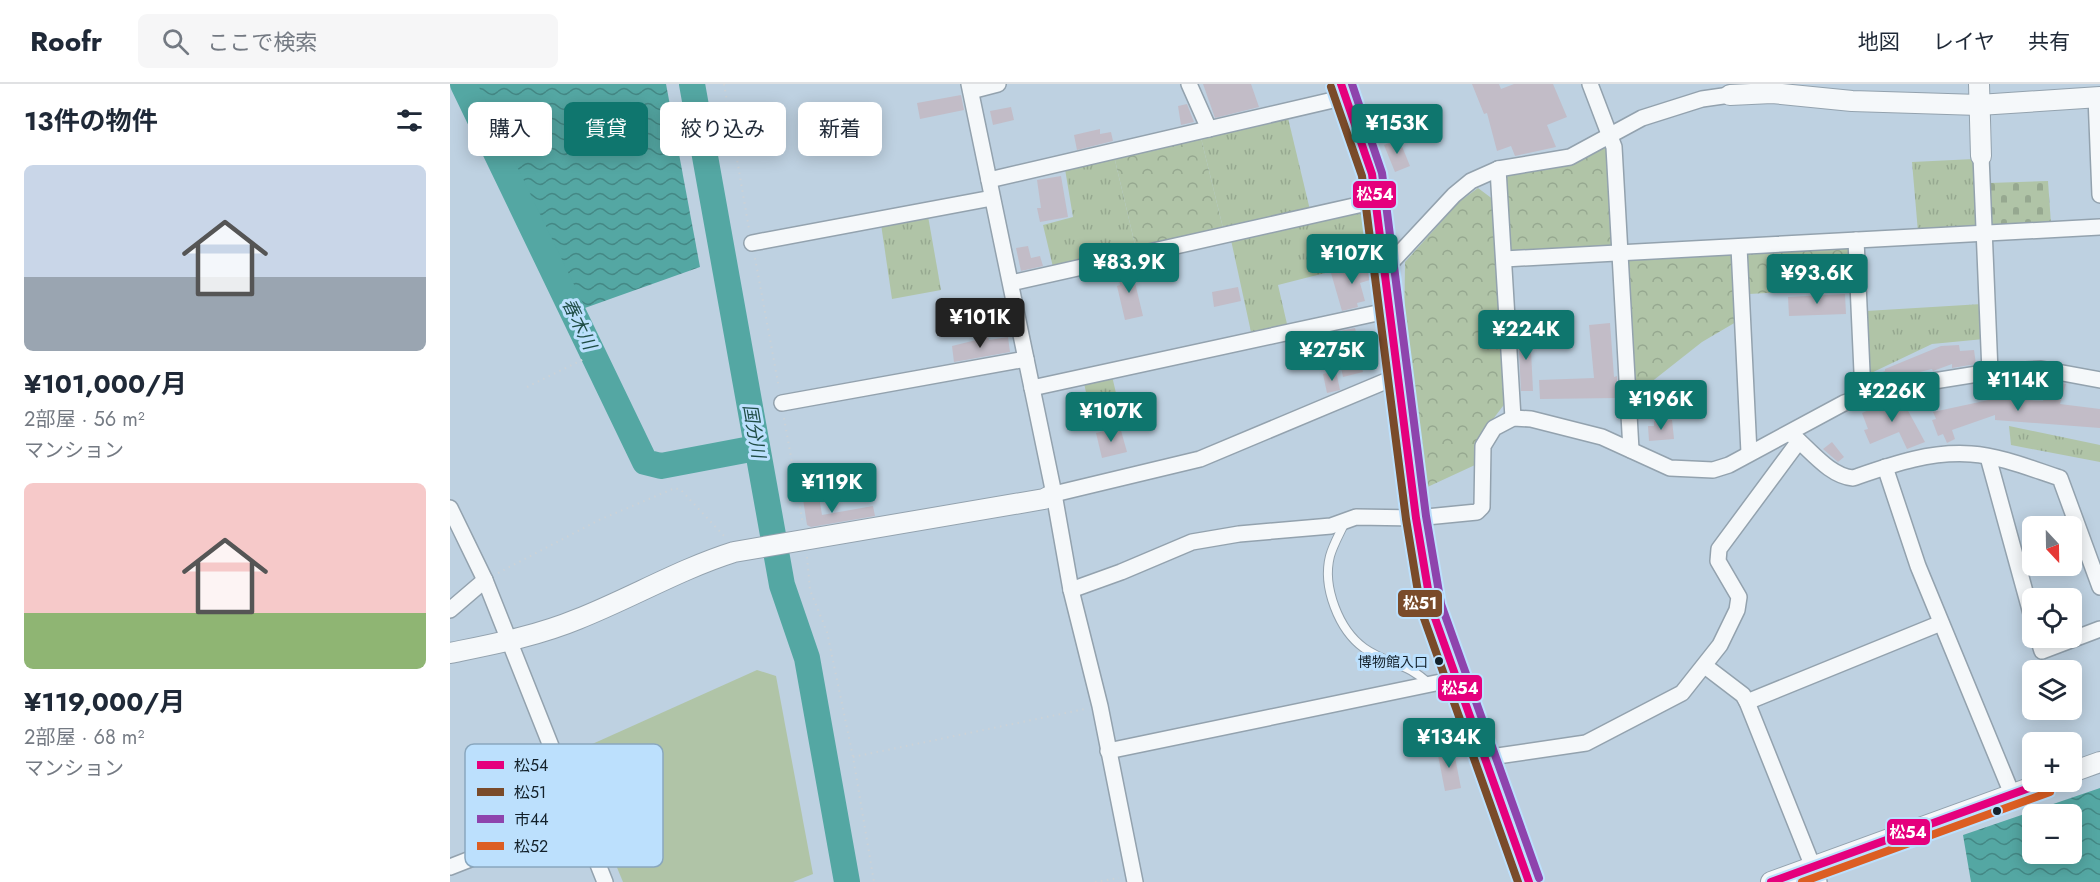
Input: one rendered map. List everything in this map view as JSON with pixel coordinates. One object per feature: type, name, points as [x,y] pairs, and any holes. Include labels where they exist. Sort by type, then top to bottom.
[{"type":"street","points":[[998,84],[970,88],[1054,494],[1071,590],[1100,706],[1135,879]]},
{"type":"street","points":[[1189,84],[1209,129]]},
{"type":"street","points":[[1590,84],[1614,147],[1631,450]]},
{"type":"street","points":[[1979,84],[1990,372]]},
{"type":"street","points":[[989,180],[1209,129],[1344,91],[1372,174],[1386,268],[1416,518],[1431,607],[1529,882]]},
{"type":"street","points":[[1386,268],[1454,195],[1471,181],[1498,169],[1570,157],[1610,133],[1677,106],[1730,95],[1772,93],[1852,101],[1979,105],[2098,97],[2100,195]]},
{"type":"street","points":[[1498,169],[1513,418]]},
{"type":"street","points":[[752,243],[992,198]]},
{"type":"street","points":[[1011,283],[1376,201]]},
{"type":"street","points":[[1504,259],[2100,227]]},
{"type":"street","points":[[1856,240],[1863,394]]},
{"type":"street","points":[[1739,247],[1749,453]]},
{"type":"street","points":[[1032,388],[1390,310]]},
{"type":"street","points":[[782,403],[1026,358]]},
{"type":"street","points":[[1071,590],[1192,542],[1239,534],[1331,526],[1356,517],[1416,518],[1477,512],[1482,507],[1483,446],[1494,428],[1513,418],[1531,419],[1602,437],[1661,466],[1680,471],[1721,468],[1749,453],[1795,437],[1863,394],[1990,372],[2041,369],[2100,380]]},
{"type":"street","points":[[450,652],[509,641],[578,619],[704,562],[740,551],[1044,499],[1054,494],[1200,459],[1398,376]]},
{"type":"street","points":[[1795,437],[1833,471],[1846,477],[1853,478],[1923,456],[1970,454],[2060,478],[2093,547],[2100,587]]},
{"type":"street","points":[[1484,758],[1587,743],[1682,693],[1705,666],[1730,628],[1739,597],[1718,561],[1719,549],[1795,437]]},
{"type":"street","points":[[1988,457],[2024,588]]},
{"type":"street","points":[[1885,467],[1918,566],[2012,794]]},
{"type":"street","points":[[450,508],[485,580],[549,744]]},
{"type":"street","points":[[450,610],[485,580]]},
{"type":"street","points":[[1747,702],[1941,623]]},
{"type":"street","points":[[2082,636],[2100,629]]},
{"type":"street","points":[[1705,666],[1743,695],[1747,702],[1816,875]]},
{"type":"street","points":[[1108,751],[1455,679]]},
{"type":"street","points":[[2082,768],[2100,762]]},
{"type":"street","points":[[1771,882],[1816,875],[2022,790]]},
{"type":"street","points":[[450,867],[465,861]]},
{"type":"street","points":[[599,867],[605,882]]},
{"type":"lane","points":[[1346,521],[1330,557],[1329,584],[1340,622],[1364,648],[1417,671],[1429,684]]},
{"type":"path","points":[[527,387],[584,359]]},
{"type":"path","points":[[782,403],[810,590],[827,632],[853,757],[874,882]]},
{"type":"path","points":[[485,580],[599,520],[675,488],[681,490],[740,551]]},
{"type":"path","points":[[853,757],[1100,706]]},
{"type":"path","points":[[1095,882],[1135,879]]},
{"type":"green space","points":[[1288,118],[1310,210],[1223,228],[1201,138]]},
{"type":"green space","points":[[1201,138],[1223,228],[1136,249],[1114,156]]},
{"type":"green space","points":[[1603,146],[1607,147],[1615,245],[1611,248],[1516,253],[1510,251],[1505,179],[1510,174]]},
{"type":"green space","points":[[1114,156],[1136,249],[1053,267],[1043,225],[1073,217],[1065,169]]},
{"type":"green space","points":[[1974,159],[1979,225],[1975,229],[1918,232],[1912,162]]},
{"type":"green space","points":[[2048,181],[2051,224],[1996,227],[1992,223],[1989,183]]},
{"type":"green space","points":[[1478,188],[1494,200],[1506,402],[1478,439],[1474,455],[1475,465],[1421,490],[1404,345],[1405,262],[1459,202]]},
{"type":"green space","points":[[1362,209],[1369,212],[1376,260],[1278,285],[1287,324],[1251,332],[1231,240]]},
{"type":"green space","points":[[928,216],[941,290],[892,299],[881,224]]},
{"type":"green space","points":[[1846,247],[1850,250],[1853,288],[1749,294],[1748,254]]},
{"type":"green space","points":[[1732,253],[1736,322],[1702,342],[1636,394],[1628,261],[1632,257]]},
{"type":"green space","points":[[1982,304],[1984,339],[1932,344],[1867,375],[1866,311]]},
{"type":"green space","points":[[1112,376],[1123,423],[1094,430],[1084,383]]},
{"type":"green space","points":[[2009,426],[2100,445],[2100,462],[2011,445]]},
{"type":"green space","points":[[757,670],[776,676],[813,874],[793,882],[623,882],[617,867],[663,867],[663,744],[592,744]]},
{"type":"water","points":[[472,84],[666,84],[669,102],[660,102],[660,156],[679,156],[700,267],[582,309],[507,156],[552,156],[552,102],[481,102]]},
{"type":"water","points":[[2100,788],[2100,882],[1971,882],[1963,835],[2022,815],[2022,864],[2082,864],[2082,804],[2053,804]]},
{"type":"building","points":[[1203,84],[1251,84],[1259,107],[1215,118]]},
{"type":"building","points":[[1472,84],[1499,84],[1501,89],[1514,84],[1553,84],[1567,117],[1547,125],[1556,147],[1515,156],[1511,146],[1497,151],[1487,113],[1484,114]]},
{"type":"building","points":[[961,95],[964,110],[920,119],[917,103]]},
{"type":"building","points":[[1187,104],[1194,122],[1181,125],[1178,106]]},
{"type":"building","points":[[1011,107],[1014,120],[993,125],[990,111]]},
{"type":"building","points":[[1100,129],[1100,134],[1111,132],[1113,141],[1077,150],[1074,135]]},
{"type":"building","points":[[1399,139],[1410,166],[1395,172],[1384,145]]},
{"type":"building","points":[[1061,176],[1068,217],[1040,222],[1037,208],[1041,208],[1037,180]]},
{"type":"building","points":[[1028,246],[1031,258],[1040,256],[1043,266],[1021,271],[1016,248]]},
{"type":"building","points":[[1371,262],[1373,279],[1360,283],[1365,301],[1357,303],[1358,307],[1342,311],[1331,273]]},
{"type":"building","points":[[1131,266],[1143,316],[1125,320],[1117,286],[1120,285],[1117,269]]},
{"type":"building","points":[[1238,287],[1241,301],[1214,307],[1212,292]]},
{"type":"building","points":[[1845,294],[1846,314],[1789,316],[1788,297]]},
{"type":"building","points":[[1610,323],[1618,398],[1540,399],[1539,380],[1594,378],[1589,325]]},
{"type":"building","points":[[1355,328],[1364,363],[1361,364],[1363,372],[1343,377],[1334,332]]},
{"type":"building","points":[[1530,331],[1533,391],[1521,391],[1518,332]]},
{"type":"building","points":[[988,337],[989,340],[1008,337],[1010,352],[954,362],[952,346]]},
{"type":"building","points":[[1959,345],[1960,351],[1974,350],[1976,364],[1952,368],[1952,364],[1933,371],[1932,369],[1878,382],[1875,375],[1941,346]]},
{"type":"building","points":[[1336,371],[1340,390],[1327,393],[1323,374]]},
{"type":"building","points":[[2049,380],[2066,384],[2060,404],[2100,409],[2100,428],[1995,420],[1995,415],[1952,430],[1955,439],[1947,443],[1943,434],[1938,436],[1932,420],[1936,419],[1933,412],[1998,398],[2013,399],[2013,396],[2024,396],[2024,400],[2043,401]]},
{"type":"building","points":[[1900,396],[1925,442],[1907,449],[1899,432],[1870,444],[1864,430],[1868,429],[1862,413],[1885,403],[1884,400]]},
{"type":"building","points":[[1672,420],[1674,439],[1649,441],[1648,426],[1654,426],[1654,421]]},
{"type":"building","points":[[1120,427],[1127,452],[1102,458],[1096,433]]},
{"type":"building","points":[[1832,442],[1844,457],[1838,462],[1823,449]]},
{"type":"building","points":[[819,496],[822,515],[873,506],[875,516],[811,527],[807,525],[803,499]]},
{"type":"building","points":[[1453,747],[1461,788],[1445,791],[1437,750]]},
{"type":"waterway","name":"春木川","points":[[463,84],[645,462],[661,466],[756,448]]},
{"type":"waterway","name":"国分川","points":[[692,84],[782,585],[807,658],[847,882]]},
{"type":"transit line","name":"松54","points":[[1341,84],[1372,174],[1416,518],[1431,607],[1529,882]]},
{"type":"transit line","name":"市44","points":[[1352,84],[1382,173],[1426,516],[1441,604],[1539,878]]},
{"type":"transit line","name":"松51","points":[[1331,87],[1362,176],[1406,519],[1421,610],[1518,882]]},
{"type":"transit line","name":"松54","points":[[1771,882],[2022,791]]},
{"type":"transit line","name":"松52","points":[[1802,882],[2050,792]]},
{"type":"place","name":"博物館入口","points":[[1439,661]]}]
